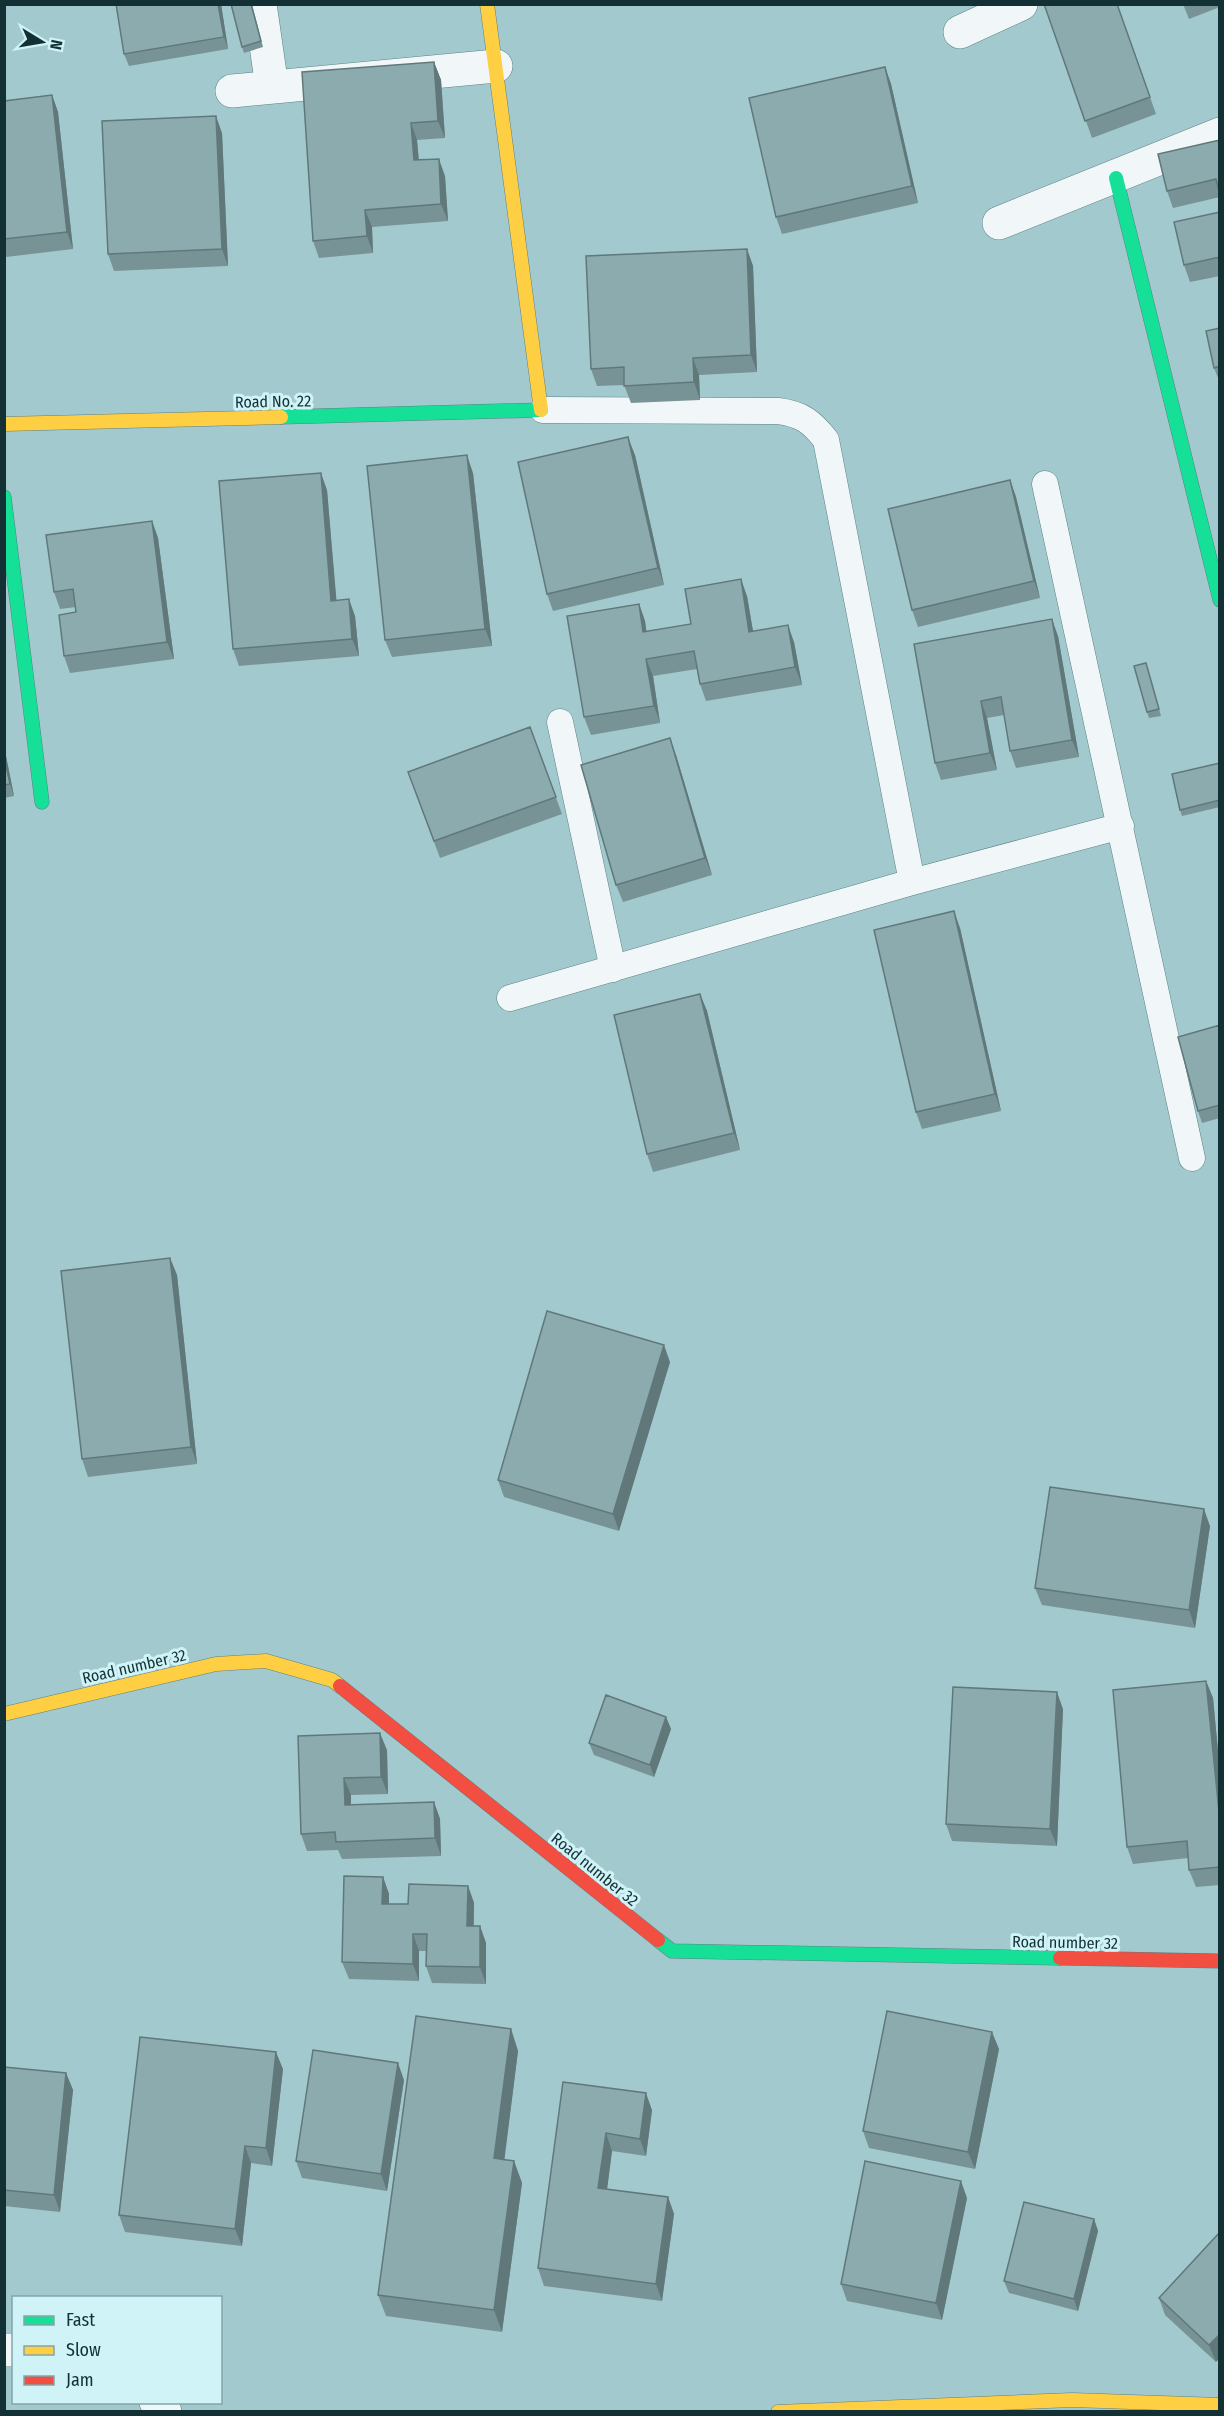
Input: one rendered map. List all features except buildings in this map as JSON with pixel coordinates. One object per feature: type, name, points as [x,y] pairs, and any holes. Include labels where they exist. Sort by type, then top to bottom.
[{"type":"street","points":[[260,4],[272,87]]},
{"type":"street","points":[[487,4],[543,410]]},
{"type":"street","points":[[960,32],[1021,4]]},
{"type":"street","points":[[232,91],[496,66]]},
{"type":"street","points":[[999,223],[1116,178],[1220,134]]},
{"type":"street","points":[[1116,178],[1220,600]]},
{"type":"street","name":"Road No. 22","points":[[4,424],[543,410]]},
{"type":"street","points":[[4,497],[42,802]]},
{"type":"street","name":"Road number 32","points":[[4,1714],[216,1664],[266,1661],[332,1680],[672,1951],[1220,1961]]},
{"type":"street","points":[[778,2412],[1220,2405]]},
{"type":"lane","points":[[543,410],[778,411],[797,413],[813,423],[826,440],[912,882]]},
{"type":"lane","points":[[1045,484],[1192,1158]]},
{"type":"lane","points":[[560,722],[613,969]]},
{"type":"lane","points":[[510,998],[912,882],[1121,826]]},
{"type":"traffic: fast","points":[[1116,178],[1220,600]]},
{"type":"traffic: fast","points":[[281,417],[541,410]]},
{"type":"traffic: fast","points":[[4,497],[42,802]]},
{"type":"traffic: fast","points":[[658,1940],[672,1951],[1060,1958]]},
{"type":"traffic: slow","points":[[487,4],[541,410]]},
{"type":"traffic: slow","points":[[4,424],[281,417]]},
{"type":"traffic: slow","points":[[4,1714],[216,1664],[266,1661],[332,1680],[340,1686]]},
{"type":"traffic: slow","points":[[778,2412],[1072,2400],[1220,2405]]},
{"type":"traffic: jam","points":[[340,1686],[658,1940]]},
{"type":"traffic: jam","points":[[1060,1958],[1220,1961]]}]
